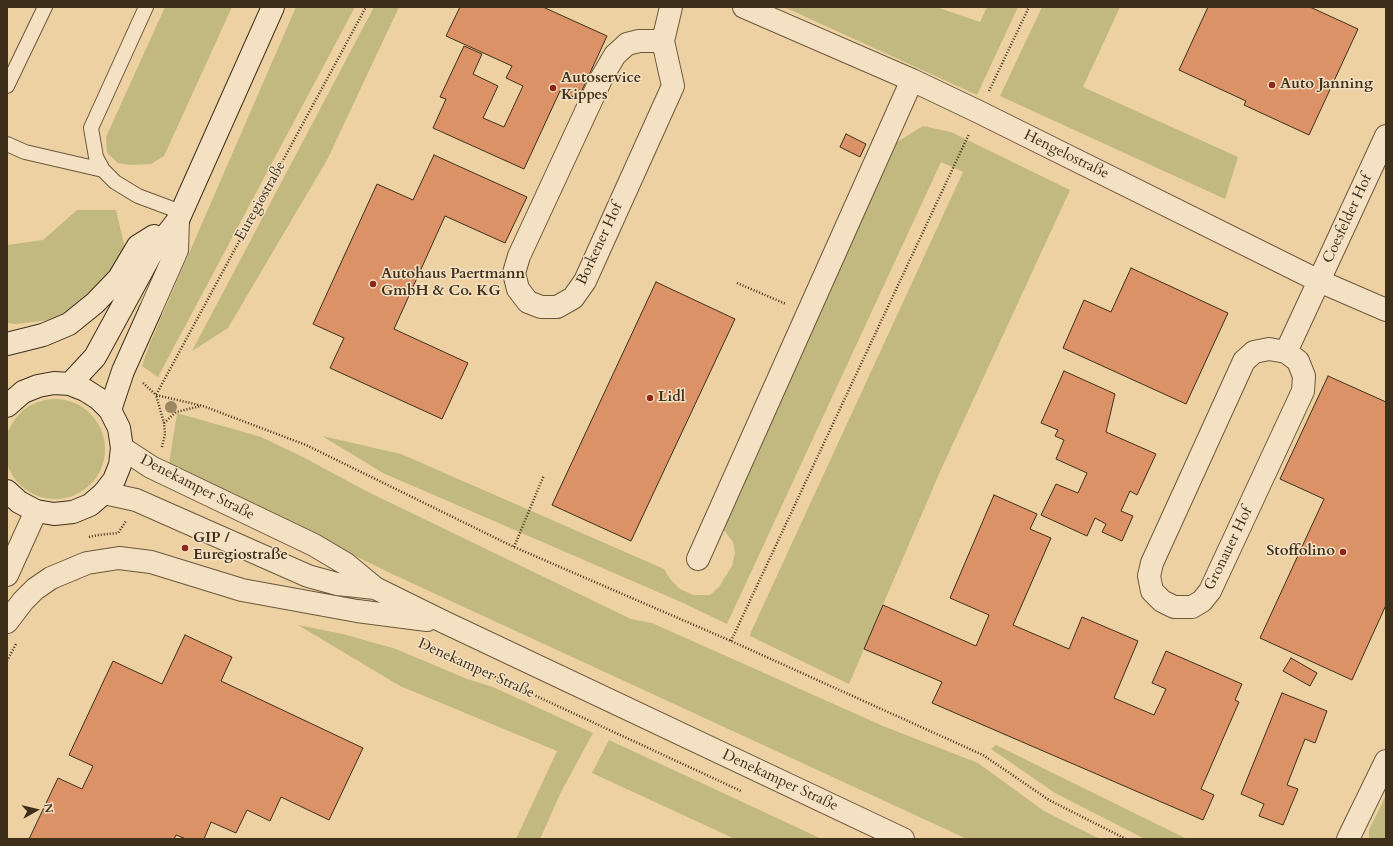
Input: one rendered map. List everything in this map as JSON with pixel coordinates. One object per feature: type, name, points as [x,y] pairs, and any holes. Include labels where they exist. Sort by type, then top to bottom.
[{"type":"street","points":[[70,384],[95,357],[150,256],[180,216],[273,7]]},
{"type":"street","name":"Borkener Hof","points":[[664,41],[639,41],[627,44],[615,55],[602,77],[519,256],[514,273],[518,289],[528,302],[540,307],[557,307],[573,298],[585,281],[673,86],[664,41],[671,7]]},
{"type":"street","name":"Hengelostraße","points":[[744,7],[912,80],[1319,281],[1386,310]]},
{"type":"street","points":[[698,559],[912,80]]},
{"type":"street","name":"Coesfelder Hof","points":[[1319,281],[1386,136]]},
{"type":"street","points":[[110,410],[123,371],[177,250],[180,216]]},
{"type":"street","points":[[7,344],[43,335],[69,324],[94,303],[119,278],[138,246],[180,216]]},
{"type":"street","points":[[1286,352],[1319,281]]},
{"type":"street","name":"Gronauer Hof","points":[[1269,349],[1286,352],[1298,361],[1304,376],[1303,391],[1210,592],[1202,601],[1192,607],[1174,607],[1162,601],[1152,591],[1149,576],[1152,562],[1244,361],[1254,352],[1269,349]]},
{"type":"street","name":"Denekamper Straße","points":[[7,406],[23,392],[38,386],[54,383],[70,384],[85,390],[98,398],[110,410],[119,428],[122,448],[120,464],[114,480],[104,493],[90,505],[73,512],[54,514],[36,511],[19,502],[7,491]]},
{"type":"street","name":"Denekamper Straße","points":[[122,448],[151,467],[314,545],[346,564],[375,588],[903,839]]},
{"type":"street","name":"Denekamper Straße","points":[[104,493],[136,500],[308,576],[337,584],[375,588]]},
{"type":"street","points":[[7,576],[36,511]]},
{"type":"street","points":[[7,622],[23,601],[35,589],[51,578],[87,563],[119,558],[151,562],[242,590],[358,611],[444,622]]},
{"type":"street","points":[[1348,839],[1386,761]]},
{"type":"lane","points":[[7,86],[45,7]]},
{"type":"lane","points":[[146,7],[91,128],[96,157],[103,170],[115,182],[138,196],[180,216]]},
{"type":"lane","points":[[7,144],[25,152],[103,170]]},
{"type":"path","name":"Euregiostraße","points":[[156,395],[366,7]]},
{"type":"path","points":[[731,640],[1029,7]]},
{"type":"path","points":[[737,283],[807,313]]},
{"type":"path","points":[[123,371],[140,381],[156,395],[203,406],[306,445],[514,547],[731,640],[983,755],[1050,800],[1126,839]]},
{"type":"path","points":[[151,467],[156,462],[165,434],[164,422],[156,395]]},
{"type":"path","points":[[164,422],[176,412],[203,406]]},
{"type":"path","points":[[514,547],[544,476]]},
{"type":"path","name":"Denekamper Straße","points":[[418,642],[744,792]]},
{"type":"shaded area","points":[[165,7],[232,7],[164,156],[151,164],[130,165],[118,163],[107,153],[106,137]]},
{"type":"shaded area","points":[[296,7],[355,7],[158,377],[142,366],[150,343]]},
{"type":"shaded area","points":[[374,7],[399,7],[327,160],[228,328],[192,351]]},
{"type":"shaded area","points":[[784,7],[936,7],[980,22],[987,7],[1018,7],[977,95]]},
{"type":"shaded area","points":[[1042,7],[1120,7],[1083,87],[1238,157],[1225,199],[1000,96]]},
{"type":"shaded area","points":[[923,126],[951,132],[1070,190],[939,474],[849,684],[750,636],[963,172],[941,162],[727,624],[681,602],[383,473],[322,436],[401,454],[664,569],[670,579],[680,589],[693,595],[710,595],[719,587],[732,566],[735,553],[733,542],[724,530],[724,523],[897,142]]},
{"type":"shaded area","points":[[77,210],[116,210],[127,257],[101,290],[58,319],[16,324],[7,323],[7,245],[43,240]]},
{"type":"shaded area","points":[[55,399],[74,403],[90,414],[101,430],[105,449],[101,468],[90,484],[74,495],[55,499],[36,495],[20,484],[9,468],[5,449],[9,430],[20,414],[36,403]]},
{"type":"shaded area","points":[[177,413],[261,437],[303,457],[366,491],[631,619],[652,623],[883,726],[978,763],[1044,811],[1100,839],[967,839],[390,573],[169,464]]},
{"type":"shaded area","points":[[298,625],[343,634],[396,649],[467,679],[493,687],[593,733],[561,792],[540,839],[516,839],[557,751],[400,686]]},
{"type":"shaded area","points":[[609,740],[822,839],[735,839],[592,773]]},
{"type":"shaded area","points":[[996,745],[1187,839],[1145,839],[1055,793],[991,749]]},
{"type":"shaded area","points":[[1386,795],[1386,839],[1369,839],[1369,830]]},
{"type":"building","name":"Autoservice Kippes","points":[[460,7],[543,7],[607,36],[578,99],[560,91],[524,169],[433,128],[446,99],[440,97],[464,46],[482,54],[473,74],[498,86],[483,118],[504,127],[523,86],[506,78],[512,66],[446,36]]},
{"type":"building","name":"Auto Janning","points":[[1208,7],[1310,7],[1358,29],[1309,135],[1244,105],[1246,101],[1179,70]]},
{"type":"building","points":[[846,134],[866,144],[860,157],[840,147]]},
{"type":"building","name":"Autohaus Paertmann GmbH & Co. KG","points":[[434,155],[527,197],[505,243],[445,216],[394,329],[468,363],[442,419],[330,368],[344,338],[313,324],[377,184],[413,200]]},
{"type":"building","points":[[1131,268],[1228,313],[1186,404],[1063,348],[1084,300],[1111,312]]},
{"type":"building","name":"Lidl","points":[[656,282],[735,319],[631,541],[552,505]]},
{"type":"building","points":[[1064,371],[1115,394],[1106,432],[1156,454],[1137,495],[1130,491],[1121,511],[1133,516],[1122,541],[1102,532],[1106,524],[1095,518],[1087,536],[1041,515],[1056,484],[1078,493],[1087,473],[1056,459],[1064,440],[1055,436],[1058,430],[1041,423]]},
{"type":"building","name":"Stoffolino","points":[[1328,376],[1386,402],[1386,605],[1352,680],[1260,638],[1324,499],[1280,479]]},
{"type":"building","points":[[994,495],[1037,514],[1030,529],[1051,538],[1013,625],[1069,649],[1082,617],[1138,641],[1114,698],[1154,715],[1166,689],[1152,683],[1166,651],[1242,684],[1235,700],[1239,702],[1201,789],[1214,795],[1203,820],[932,703],[942,682],[864,649],[883,605],[976,646],[989,615],[950,598]]},
{"type":"building","points":[[185,635],[232,657],[221,681],[363,748],[329,820],[281,797],[270,821],[247,810],[236,833],[211,822],[204,839],[186,839],[176,835],[174,839],[29,839],[58,778],[82,789],[93,766],[69,755],[113,661],[162,684]]},
{"type":"building","points":[[1291,658],[1317,673],[1310,686],[1283,671]]},
{"type":"building","points":[[1282,693],[1327,711],[1315,743],[1305,739],[1287,785],[1298,789],[1283,825],[1259,816],[1264,804],[1241,794]]},
{"type":"place","name":"Auto Janning","points":[[1272,85]]},
{"type":"place","name":"Autoservice Kippes","points":[[553,88]]},
{"type":"place","name":"Autohaus Paertmann GmbH & Co. KG","points":[[373,284]]},
{"type":"place","name":"Lidl","points":[[650,398]]},
{"type":"place","name":"GIP / Euregiostraße","points":[[185,548]]},
{"type":"place","name":"Stoffolino","points":[[1343,552]]}]
